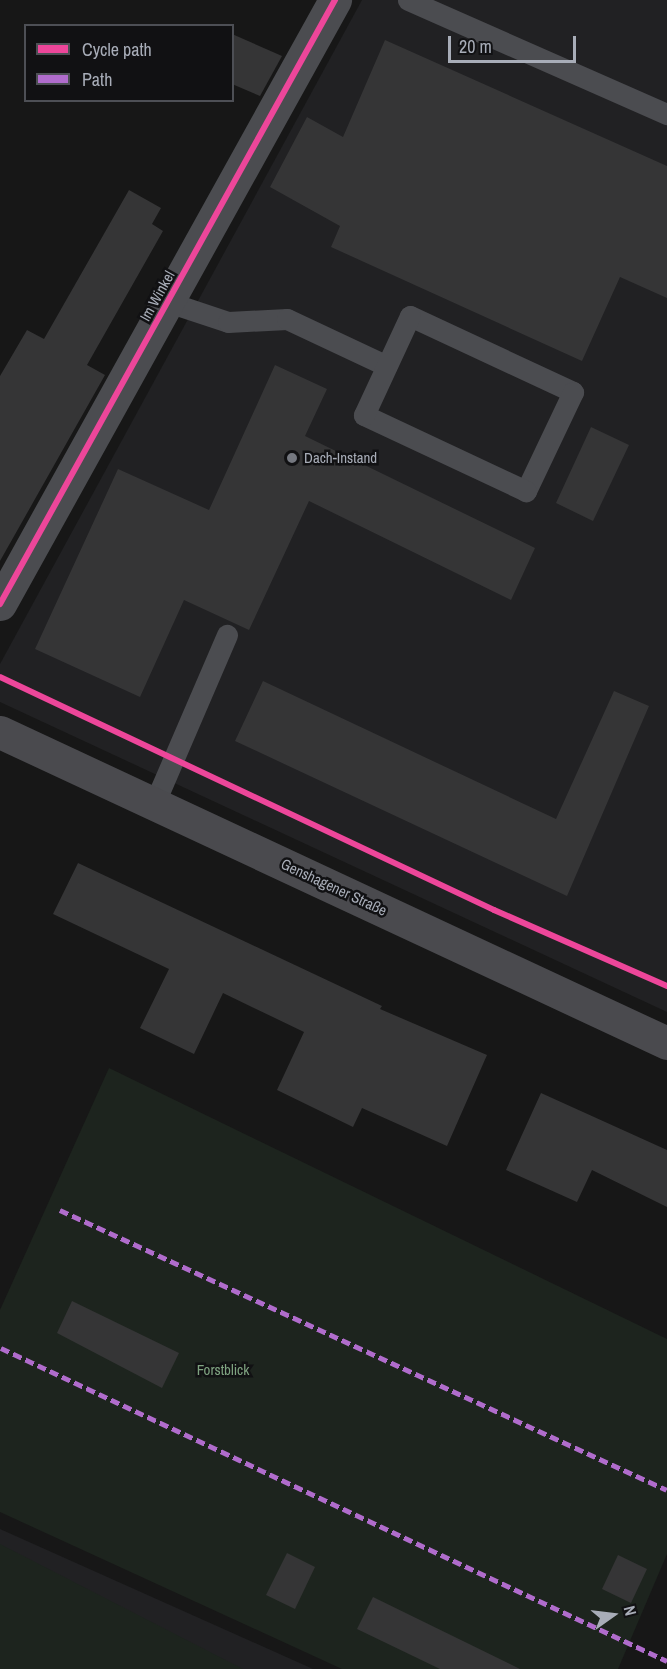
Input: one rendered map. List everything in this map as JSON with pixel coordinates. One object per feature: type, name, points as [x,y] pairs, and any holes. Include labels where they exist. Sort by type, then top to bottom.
[{"type":"main road","name":"Genshagener Straße","points":[[0,732],[155,802],[667,1043]]},
{"type":"street","name":"Im Winkel","points":[[0,604],[335,0]]},
{"type":"lane","points":[[408,0],[667,114]]},
{"type":"lane","points":[[168,302],[228,322],[287,319],[387,366]]},
{"type":"lane","points":[[410,316],[573,392],[526,491],[364,415],[387,366],[410,316]]},
{"type":"lane","points":[[155,802],[227,635]]},
{"type":"shaded area","points":[[362,0],[667,0],[667,1012],[0,702],[0,664]]},
{"type":"shaded area","points":[[0,1529],[313,1669],[0,1669]]},
{"type":"green space","name":"Forstblick","points":[[109,1068],[667,1339],[667,1554],[618,1669],[342,1669],[0,1512],[0,1310]]},
{"type":"green space","points":[[0,1544],[243,1669],[0,1669]]},
{"type":"building","points":[[234,35],[282,56],[260,96],[234,85]]},
{"type":"building","points":[[385,40],[667,166],[667,298],[620,277],[582,361],[331,247],[340,226],[270,187],[307,117],[343,137]]},
{"type":"building","points":[[129,190],[161,208],[152,224],[163,231],[87,365],[105,375],[0,561],[0,376],[27,330],[44,339]]},
{"type":"building","points":[[275,365],[327,389],[305,436],[535,548],[511,600],[309,501],[249,630],[184,600],[140,697],[35,649],[118,469],[209,510]]},
{"type":"building","points":[[591,427],[629,445],[593,521],[556,503]]},
{"type":"building","points":[[263,681],[556,819],[614,691],[649,706],[567,896],[235,741]]},
{"type":"building","points":[[78,863],[382,1006],[380,1009],[487,1055],[447,1146],[362,1108],[353,1127],[277,1090],[304,1032],[223,993],[194,1054],[140,1028],[169,969],[53,914]]},
{"type":"building","points":[[541,1093],[667,1150],[667,1207],[592,1170],[577,1202],[506,1170]]},
{"type":"building","points":[[72,1301],[179,1353],[162,1388],[57,1333]]},
{"type":"building","points":[[287,1553],[315,1567],[295,1609],[266,1595]]},
{"type":"building","points":[[618,1555],[647,1569],[631,1603],[602,1589]]},
{"type":"building","points":[[373,1597],[520,1669],[440,1669],[357,1629]]},
{"type":"marked path","points":[[60,1210],[667,1490]]},
{"type":"marked path","points":[[1,1348],[667,1661]]},
{"type":"cycle path","points":[[0,604],[335,0]]},
{"type":"cycle path","points":[[0,677],[494,910],[667,986]]},
{"type":"place","name":"Dach-Instand","points":[[292,458]]}]
